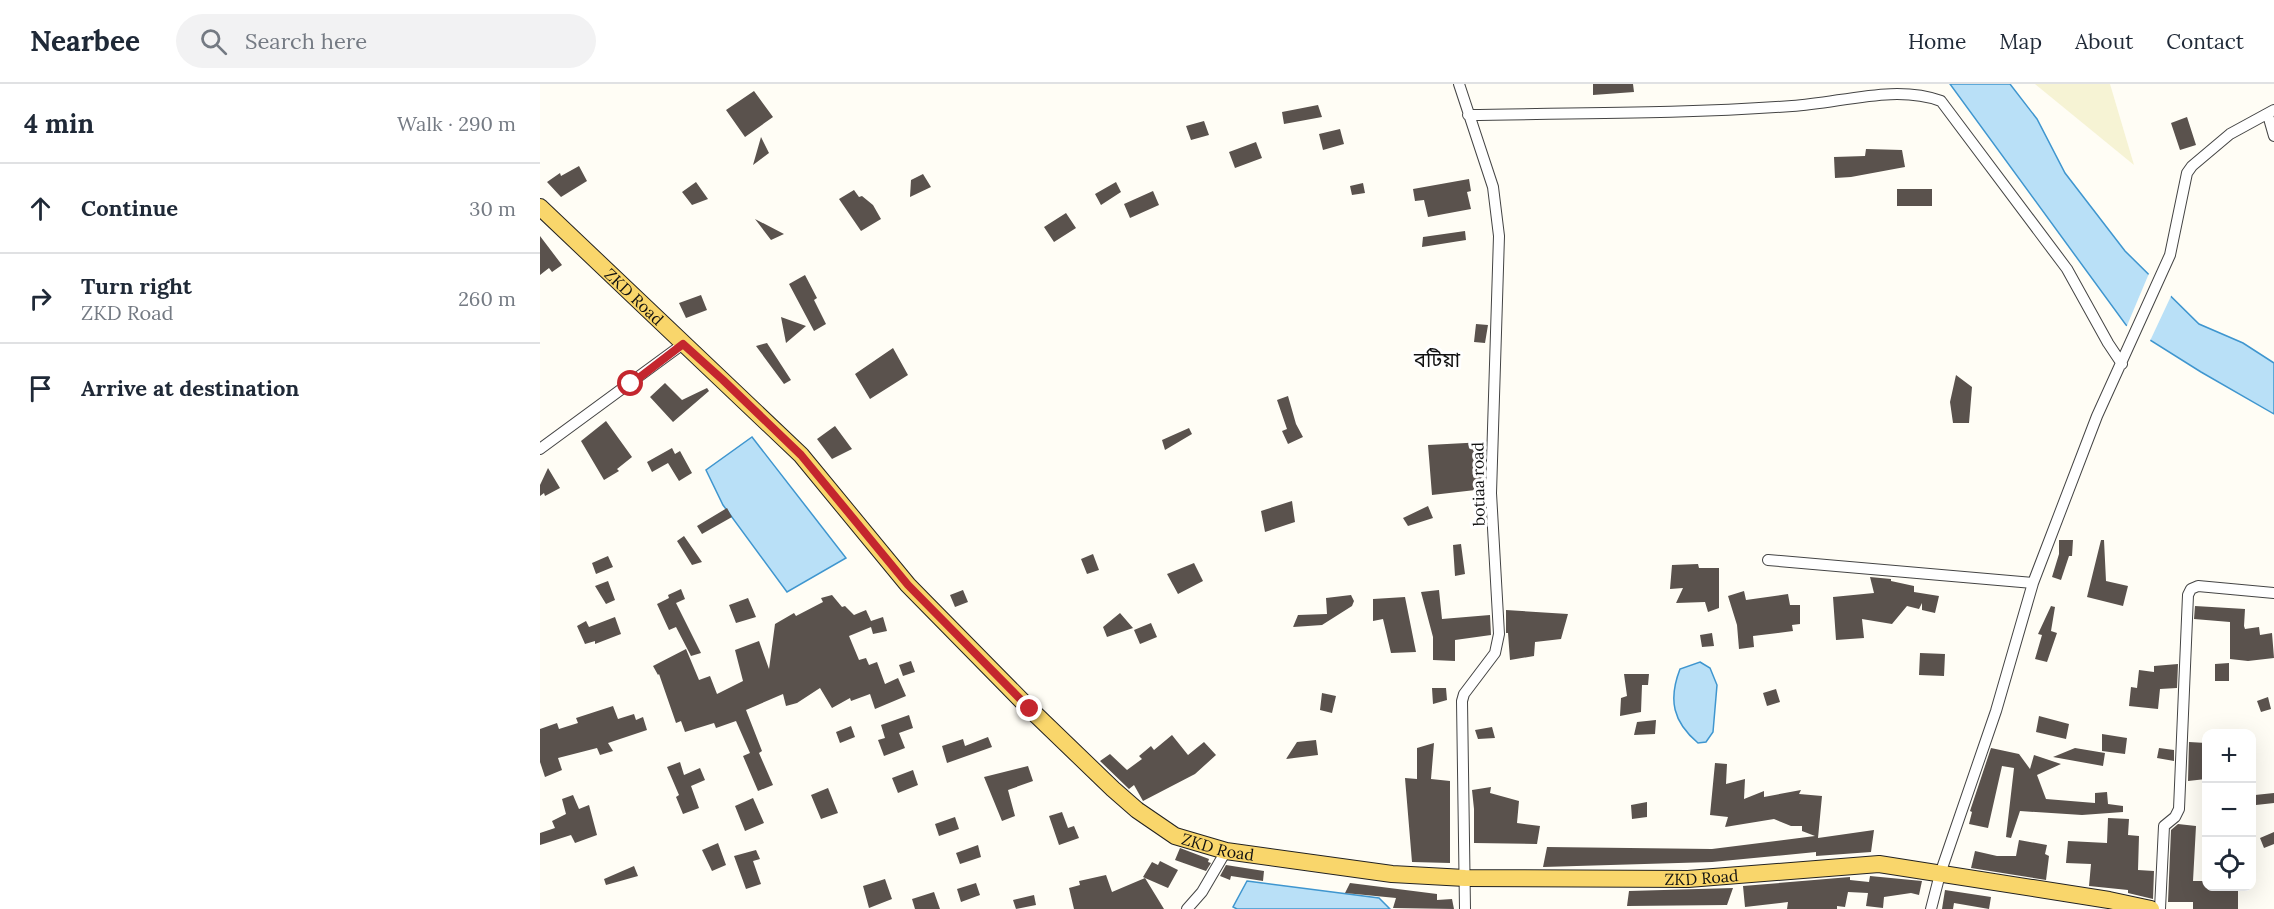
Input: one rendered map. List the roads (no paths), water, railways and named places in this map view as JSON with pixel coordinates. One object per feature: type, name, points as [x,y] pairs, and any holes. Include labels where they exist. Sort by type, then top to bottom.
[{"type":"main road","name":"ZKD Road","points":[[540,207],[801,455],[908,585],[1087,766],[1137,810],[1175,836],[1226,851],[1392,874],[1465,878],[1688,879],[1879,864],[2109,900],[2151,909]]},
{"type":"street","name":"botiaa road","points":[[1459,84],[1493,187],[1499,236],[1491,493],[1499,634],[1495,653],[1464,694],[1462,701],[1465,909]]},
{"type":"street","points":[[1468,115],[1782,107],[1904,92],[1924,94],[1941,101],[2067,269],[2122,364]]},
{"type":"street","points":[[1931,909],[1940,874],[1995,711],[2033,583],[2097,416],[2170,255],[2187,173],[2192,166],[2230,134],[2271,112],[2274,136]]},
{"type":"street","points":[[540,449],[683,344]]},
{"type":"street","points":[[1768,560],[2033,583]]},
{"type":"street","points":[[2160,909],[2164,826],[2175,817],[2179,809],[2188,596],[2191,589],[2198,586],[2274,593]]},
{"type":"street","points":[[1187,909],[1202,892],[1226,851]]},
{"type":"water","points":[[1950,84],[2010,84],[2037,119],[2065,173],[2125,251],[2199,324],[2243,343],[2274,363],[2274,414],[2126,325]]},
{"type":"water","points":[[752,437],[846,558],[787,592],[723,505],[706,470]]},
{"type":"water","points":[[1700,662],[1710,668],[1717,685],[1713,732],[1706,742],[1698,743],[1678,719],[1674,691],[1680,669]]},
{"type":"water","points":[[1247,881],[1379,898],[1390,909],[1237,909],[1233,907]]},
{"type":"district","name":"বটিয়া","points":[[1437,359]]}]
